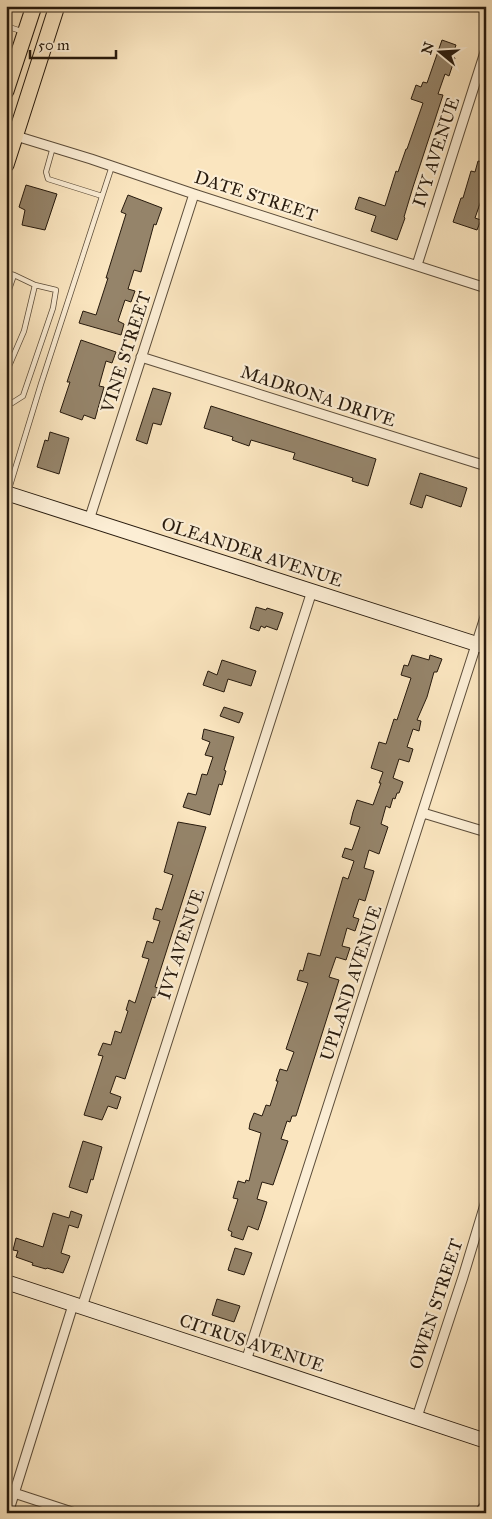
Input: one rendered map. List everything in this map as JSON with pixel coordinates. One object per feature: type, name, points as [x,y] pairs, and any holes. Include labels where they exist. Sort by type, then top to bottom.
[{"type":"main road","points":[[6,92],[9,73],[34,6]]},
{"type":"main road","points":[[6,165],[57,6]]},
{"type":"main road","name":"OLEANDER AVENUE","points":[[7,493],[481,646]]},
{"type":"main road","name":"CITRUS AVENUE","points":[[6,1282],[486,1441]]},
{"type":"street","name":"IVY AVENUE","points":[[417,265],[486,49]]},
{"type":"street","name":"DATE STREET","points":[[16,136],[486,288]]},
{"type":"street","name":"VINE STREET","points":[[89,520],[194,194]]},
{"type":"street","name":"MADRONA DRIVE","points":[[141,357],[486,466]]},
{"type":"street","name":"IVY AVENUE","points":[[8,1513],[78,1306],[312,591]]},
{"type":"street","name":"UPLAND AVENUE","points":[[246,1361],[422,813],[481,646],[486,614]]},
{"type":"street","points":[[422,813],[486,832]]},
{"type":"street","name":"OWEN STREET","points":[[417,1417],[486,1201]]},
{"type":"street","points":[[14,1493],[75,1513]]},
{"type":"street","points":[[479,1513],[486,1504]]},
{"type":"lane","points":[[6,26],[25,33]]},
{"type":"lane","points":[[53,147],[46,172],[48,179],[102,196]]},
{"type":"lane","points":[[7,493],[112,166]]},
{"type":"lane","points":[[6,273],[35,285],[56,290],[53,308],[24,396],[12,403],[6,398]]},
{"type":"lane","points":[[6,298],[14,275]]},
{"type":"lane","points":[[6,373],[24,331],[35,285]]},
{"type":"building","points":[[442,40],[456,45],[452,57],[455,58],[449,76],[445,74],[438,94],[443,95],[397,240],[371,231],[376,216],[355,209],[359,197],[385,206],[396,171],[398,172],[423,103],[411,99],[416,85],[421,87],[423,82],[427,83]]},
{"type":"building","points":[[478,161],[486,163],[486,196],[483,195],[475,218],[481,220],[477,230],[453,222],[471,171],[475,172]]},
{"type":"building","points":[[26,185],[57,194],[45,230],[22,225],[25,210],[19,207]]},
{"type":"building","points":[[128,195],[162,208],[156,225],[154,224],[141,272],[134,270],[128,289],[135,291],[131,302],[125,300],[118,321],[124,324],[121,335],[79,323],[83,311],[96,315],[126,214],[121,212]]},
{"type":"building","points":[[81,340],[116,352],[112,363],[106,361],[99,386],[104,387],[95,419],[84,415],[82,420],[60,412],[70,382],[67,382]]},
{"type":"building","points":[[153,388],[171,393],[161,425],[153,423],[147,444],[136,440]]},
{"type":"building","points":[[211,406],[376,459],[368,486],[352,481],[353,478],[293,459],[295,453],[251,440],[249,446],[232,440],[233,437],[204,428]]},
{"type":"building","points":[[50,432],[69,438],[59,474],[37,467],[45,440],[48,441]]},
{"type":"building","points":[[420,473],[467,488],[461,507],[426,495],[422,508],[410,504]]},
{"type":"building","points":[[256,607],[283,613],[277,630],[266,626],[265,628],[261,626],[259,631],[250,628]]},
{"type":"building","points":[[412,655],[429,660],[430,655],[442,659],[437,672],[434,672],[427,697],[417,720],[421,721],[419,731],[413,729],[407,747],[413,749],[409,762],[399,759],[393,778],[403,782],[399,793],[397,793],[395,799],[393,798],[390,808],[386,806],[381,824],[388,827],[379,854],[369,850],[364,868],[374,871],[365,901],[359,899],[353,917],[359,919],[355,931],[347,928],[342,946],[350,948],[346,960],[336,957],[329,977],[339,980],[296,1116],[292,1116],[290,1122],[287,1121],[281,1139],[288,1141],[273,1185],[262,1182],[257,1199],[267,1202],[258,1230],[248,1226],[243,1240],[231,1236],[232,1232],[228,1230],[238,1199],[233,1198],[238,1181],[245,1183],[246,1180],[249,1181],[261,1133],[249,1129],[250,1123],[254,1113],[262,1116],[266,1105],[270,1106],[280,1069],[287,1071],[294,1052],[286,1049],[308,983],[297,980],[300,970],[303,971],[308,953],[320,956],[343,877],[348,879],[354,861],[342,857],[345,848],[352,850],[360,827],[350,824],[353,812],[357,800],[373,805],[383,772],[371,768],[379,742],[386,744],[394,719],[397,720],[411,678],[401,675],[404,665],[408,666]]},
{"type":"building","points":[[222,660],[256,671],[251,686],[228,679],[224,692],[203,685],[208,671],[217,675]]},
{"type":"building","points":[[224,707],[243,713],[239,723],[220,716]]},
{"type":"building","points":[[204,729],[234,737],[224,770],[226,771],[222,785],[219,784],[210,815],[183,807],[188,793],[196,795],[202,774],[207,775],[213,757],[205,755],[210,742],[202,739]]},
{"type":"building","points":[[178,822],[206,827],[155,987],[158,988],[155,998],[152,997],[125,1079],[116,1076],[110,1093],[121,1097],[117,1109],[108,1106],[102,1120],[84,1115],[103,1056],[98,1055],[103,1043],[111,1045],[115,1031],[121,1033],[128,1011],[126,1010],[129,1000],[135,1003],[149,959],[142,957],[147,941],[153,943],[160,921],[153,919],[156,908],[162,910],[173,875],[164,872]]},
{"type":"building","points":[[83,1141],[102,1147],[93,1180],[91,1179],[87,1193],[69,1187]]},
{"type":"building","points":[[71,1211],[82,1215],[78,1228],[69,1225],[61,1253],[70,1256],[63,1273],[32,1265],[33,1263],[16,1257],[18,1251],[13,1250],[16,1238],[43,1247],[53,1213],[69,1218]]},
{"type":"building","points":[[235,1248],[252,1253],[244,1275],[228,1270]]},
{"type":"building","points":[[217,1299],[240,1306],[234,1322],[212,1315]]}]
